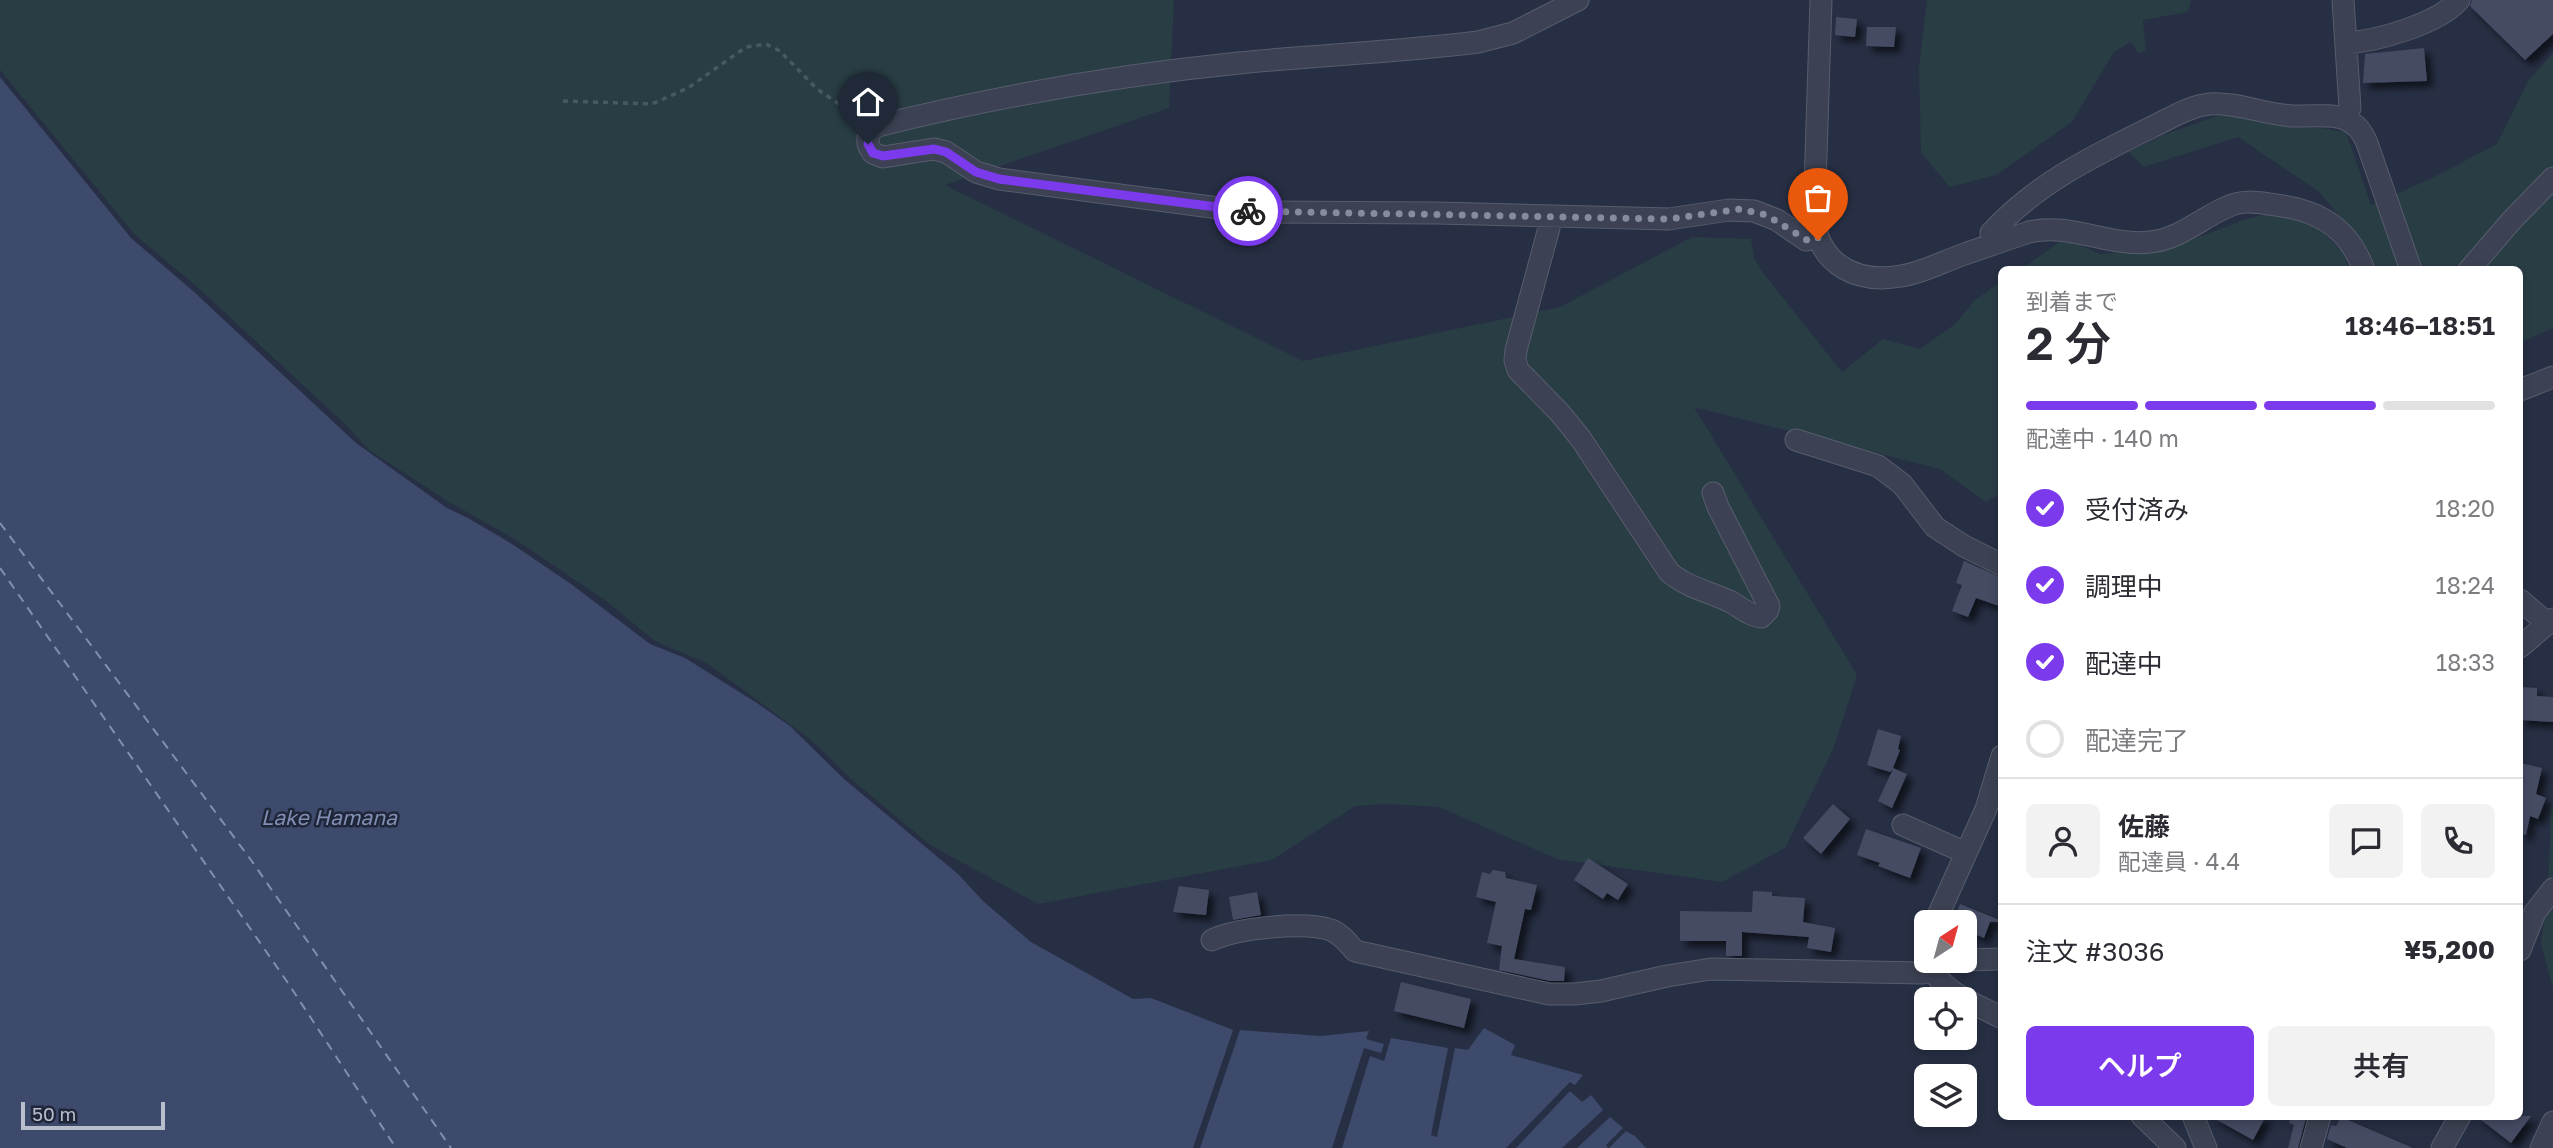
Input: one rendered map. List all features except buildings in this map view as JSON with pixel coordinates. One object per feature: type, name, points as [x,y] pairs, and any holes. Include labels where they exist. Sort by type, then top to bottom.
[{"type":"street","points":[[1578,0],[1513,33],[1478,42],[1240,63],[1123,77],[984,101],[874,128],[869,134],[868,144],[878,156],[934,149],[946,152],[987,177],[1211,208],[1268,212],[1669,219],[1741,209],[1766,215],[1807,240],[1818,237]]},
{"type":"street","points":[[1821,0],[1814,218],[1823,249],[1838,265],[1847,270],[1871,277],[1914,273],[1994,244],[2048,229],[2119,241],[2152,242],[2183,232],[2228,206],[2259,202],[2304,209],[2329,222],[2350,242],[2362,266]]},
{"type":"street","points":[[2343,0],[2350,108],[2345,119]]},
{"type":"street","points":[[2346,43],[2357,43],[2421,24],[2439,17],[2459,0]]},
{"type":"street","points":[[1994,244],[1991,233],[2005,217],[2063,174],[2088,159],[2196,107],[2220,104],[2277,114],[2331,115],[2345,119],[2359,128],[2364,135],[2411,266]]},
{"type":"street","points":[[2472,266],[2553,178]]},
{"type":"street","points":[[1549,216],[1549,228],[1516,350],[1518,370],[1581,439],[1669,572],[1756,617],[1766,615],[1769,606],[1713,493]]},
{"type":"street","points":[[2523,389],[2553,377]]},
{"type":"street","points":[[1796,440],[1878,466],[1902,484],[1935,527],[1964,546],[1998,563]]},
{"type":"street","points":[[2523,602],[2550,621],[2523,645]]},
{"type":"street","points":[[1941,910],[1998,786]]},
{"type":"street","points":[[1903,825],[1966,853]]},
{"type":"street","points":[[2523,942],[2535,912],[2553,889]]},
{"type":"street","points":[[1212,940],[1225,934],[1286,926],[1323,928],[1338,934],[1355,951],[1549,994],[1601,991],[1711,969],[1914,973]]},
{"type":"street","points":[[1978,960],[1998,959]]},
{"type":"street","points":[[1939,973],[1947,988],[1998,1016]]},
{"type":"street","points":[[2146,1120],[2175,1148]]},
{"type":"street","points":[[2195,1120],[2206,1148]]},
{"type":"street","points":[[2311,1148],[2319,1120]]},
{"type":"street","points":[[2442,1148],[2458,1120]]},
{"type":"street","points":[[2541,1148],[2553,1122]]},
{"type":"path","points":[[563,101],[652,104],[688,88],[746,47],[766,44],[780,51],[817,89],[874,128]]},
{"type":"shaded area","points":[[0,0],[1174,0],[1169,108],[945,185],[1303,361],[1560,307],[1692,237],[1751,239],[1754,258],[1761,270],[1842,372],[1883,339],[1920,349],[1955,324],[1975,300],[1998,284],[1998,495],[1986,502],[1940,469],[1694,407],[1857,675],[1834,747],[1785,848],[1722,882],[1557,859],[1439,807],[1387,804],[1355,806],[1272,860],[1038,904],[930,845],[851,779],[811,740],[708,664],[655,641],[606,601],[516,540],[449,502],[369,450],[345,424],[195,285],[135,235],[0,70]]},
{"type":"shaded area","points":[[1927,0],[2191,0],[2188,12],[2143,20],[2146,51],[2138,53],[2131,42],[2114,52],[2072,122],[1996,175],[1950,187],[1921,153],[1919,67]]},
{"type":"shaded area","points":[[2553,53],[2553,328],[2523,342],[2523,266],[2375,266],[2357,236],[2318,191],[2238,137],[2144,167],[2128,152],[2166,134],[2225,113],[2346,132],[2371,205],[2430,179],[2497,144],[2528,81]]},
{"type":"shaded area","points":[[2278,211],[2308,216],[2343,253],[2349,266],[2026,266],[2065,238],[2100,254],[2170,248],[2244,220]]},
{"type":"shaded area","points":[[2553,803],[2553,988],[2541,943],[2548,892]]},
{"type":"water","name":"Lake Hamana","points":[[0,77],[131,238],[193,291],[356,443],[447,508],[512,544],[571,584],[650,644],[685,658],[790,726],[844,779],[958,874],[983,901],[1031,942],[1133,999],[1151,998],[1233,1030],[1193,1148],[0,1148]]},
{"type":"water","points":[[1484,1028],[1515,1045],[1511,1055],[1583,1075],[1575,1085],[1570,1082],[1506,1148],[1342,1148],[1370,1056],[1384,1061],[1391,1038],[1448,1048],[1431,1135],[1437,1137],[1455,1048],[1468,1050]]},
{"type":"water","points":[[1240,1030],[1320,1036],[1369,1031],[1366,1039],[1384,1044],[1381,1053],[1364,1048],[1332,1148],[1200,1148]]},
{"type":"water","points":[[1570,1091],[1582,1102],[1591,1095],[1603,1110],[1562,1148],[1516,1148]]},
{"type":"water","points":[[1610,1117],[1623,1128],[1606,1145],[1608,1148],[1577,1148]]},
{"type":"water","points":[[1626,1131],[1635,1136],[1646,1148],[1609,1148]]},
{"type":"ferry route","points":[[0,523],[251,860],[451,1148]]},
{"type":"ferry route","points":[[0,568],[288,983],[396,1148]]},
{"type":"way so far","points":[[1248,211],[1669,219],[1741,209],[1777,220],[1807,240],[1818,237],[1818,240]]},
{"type":"route","points":[[868,144],[878,156],[922,149],[946,152],[987,177],[1248,211]]}]
